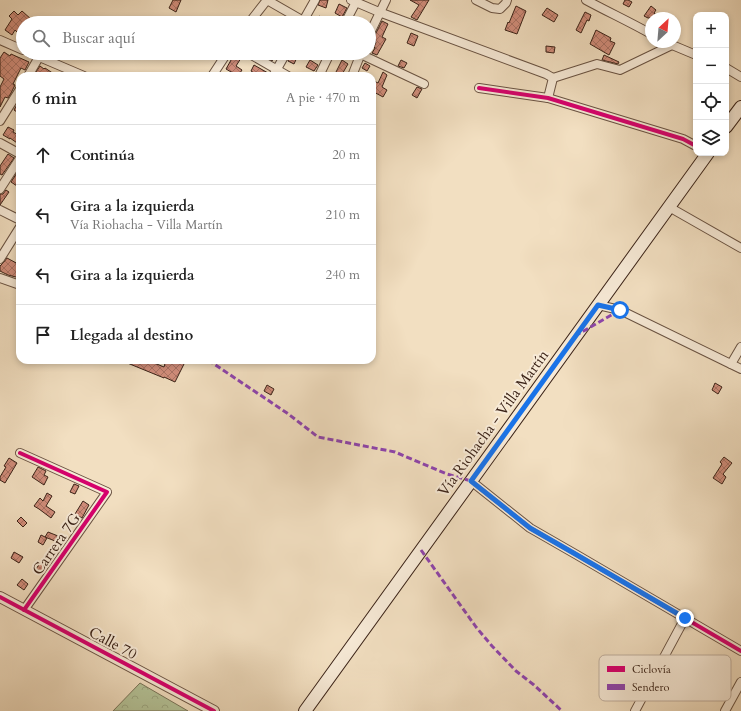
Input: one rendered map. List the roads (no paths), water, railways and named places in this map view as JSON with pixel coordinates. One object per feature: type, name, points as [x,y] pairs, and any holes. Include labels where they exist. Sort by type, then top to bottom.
[{"type":"main road","points":[[729,124],[741,107]]},
{"type":"main road","name":"Vía Riohacha - Villa Martín","points":[[304,711],[706,156]]},
{"type":"street","points":[[254,16],[267,0],[294,16]]},
{"type":"street","points":[[307,16],[315,0]]},
{"type":"street","points":[[376,20],[386,0]]},
{"type":"street","points":[[476,0],[492,8],[500,9],[507,0]]},
{"type":"street","points":[[586,0],[645,31]]},
{"type":"street","points":[[348,16],[353,1],[546,74],[553,78],[597,64],[620,70],[661,48]]},
{"type":"street","points":[[2,44],[16,48]]},
{"type":"street","points":[[677,48],[693,55]]},
{"type":"street","points":[[30,72],[37,60]]},
{"type":"street","points":[[45,60],[70,72]]},
{"type":"street","points":[[215,72],[222,60]]},
{"type":"street","points":[[257,60],[274,72]]},
{"type":"street","points":[[276,72],[282,60]]},
{"type":"street","points":[[321,72],[327,60]]},
{"type":"street","points":[[353,72],[358,60]]},
{"type":"street","points":[[374,60],[424,84]]},
{"type":"street","points":[[729,70],[741,78]]},
{"type":"street","points":[[548,98],[553,78]]},
{"type":"street","points":[[479,88],[548,98],[683,139],[693,144]]},
{"type":"street","points":[[0,121],[16,95]]},
{"type":"street","points":[[0,143],[16,152]]},
{"type":"street","points":[[0,189],[16,164]]},
{"type":"street","points":[[669,207],[741,248]]},
{"type":"street","points":[[0,210],[16,218]]},
{"type":"street","points":[[0,259],[16,233]]},
{"type":"street","points":[[0,278],[16,283]]},
{"type":"street","points":[[598,305],[620,310],[741,369]]},
{"type":"street","points":[[731,364],[741,347]]},
{"type":"street","name":"Carrera 7G","points":[[20,453],[107,492],[24,610]]},
{"type":"street","points":[[471,481],[530,528],[741,651]]},
{"type":"street","name":"Calle 70","points":[[0,596],[214,711]]},
{"type":"street","points":[[665,655],[685,618]]},
{"type":"street","points":[[731,700],[741,682]]},
{"type":"street","points":[[635,711],[640,701]]},
{"type":"street","points":[[725,711],[731,701]]}]
